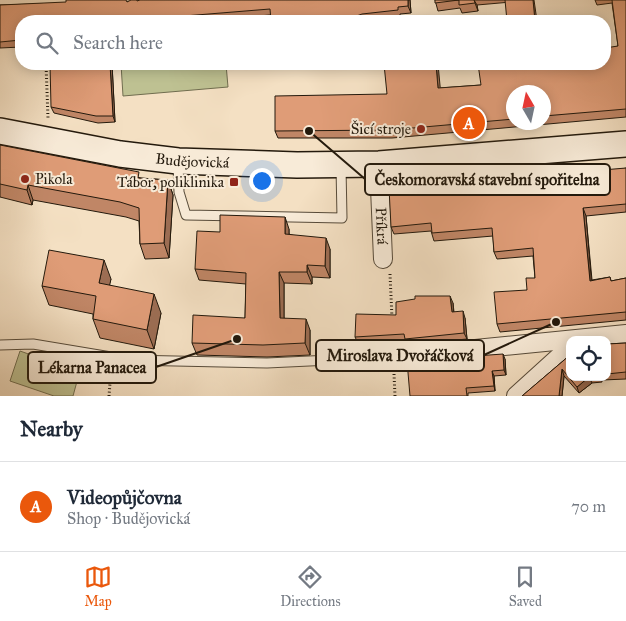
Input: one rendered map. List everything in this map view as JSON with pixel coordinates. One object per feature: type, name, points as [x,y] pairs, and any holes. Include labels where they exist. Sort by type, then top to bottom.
[{"type":"main road","name":"Budějovická","points":[[0,131],[120,154],[178,161],[341,165],[379,164],[626,144]]},
{"type":"street","name":"Příkrá","points":[[379,164],[386,264]]},
{"type":"street","points":[[611,336],[626,334]]},
{"type":"street","points":[[394,364],[566,343]]},
{"type":"street","points":[[516,396],[566,351]]},
{"type":"lane","points":[[178,161],[179,192],[186,215],[342,218],[341,165]]},
{"type":"lane","points":[[0,345],[33,344],[128,360],[394,364]]},
{"type":"path","points":[[46,70],[48,118]]},
{"type":"path","points":[[386,264],[392,326]]},
{"type":"path","points":[[109,396],[112,357]]},
{"type":"path","points":[[394,364],[395,396]]},
{"type":"green space","points":[[121,70],[227,70],[228,87],[123,96]]},
{"type":"green space","points":[[20,351],[74,370],[79,374],[73,396],[54,396],[10,381]]},
{"type":"building","points":[[66,0],[126,0],[127,2],[131,0],[408,0],[408,6],[398,7],[398,10],[359,15],[270,15],[270,9],[196,15],[15,15],[15,41],[0,42],[0,5],[66,2]]},
{"type":"building","points":[[435,0],[459,0],[435,3]]},
{"type":"building","points":[[459,0],[474,0],[475,3],[459,5]]},
{"type":"building","points":[[505,0],[533,0],[534,15],[506,15]]},
{"type":"building","points":[[612,0],[626,0],[626,109],[551,115],[551,85],[506,85],[506,120],[390,130],[275,131],[275,96],[387,94],[385,70],[436,70],[438,88],[481,85],[479,70],[611,70],[611,47],[618,46]]},
{"type":"building","points":[[50,70],[110,70],[113,116],[96,116],[51,107]]},
{"type":"building","points":[[0,145],[139,172],[138,178],[168,180],[164,243],[140,244],[139,208],[120,202],[28,185],[27,190],[0,184]]},
{"type":"building","points":[[626,168],[626,204],[583,208],[590,281],[610,277],[611,281],[626,278],[626,312],[497,324],[494,292],[527,290],[526,278],[535,278],[533,248],[494,252],[492,228],[432,233],[431,223],[391,227],[389,188]]},
{"type":"building","points":[[220,215],[285,217],[285,234],[326,238],[325,266],[307,265],[307,272],[279,272],[280,318],[306,319],[305,343],[263,345],[192,343],[193,315],[245,318],[246,273],[195,269],[197,231],[220,232]]},
{"type":"building","points":[[49,250],[104,260],[99,283],[154,294],[147,330],[93,319],[96,296],[42,286]]},
{"type":"building","points":[[415,296],[450,296],[452,312],[463,311],[464,333],[405,339],[404,334],[355,337],[356,314],[396,315],[396,302],[415,299]]},
{"type":"building","points":[[626,343],[626,372],[611,374],[611,344]]},
{"type":"building","points":[[503,354],[504,370],[492,371],[494,386],[466,388],[467,396],[410,396],[407,361]]},
{"type":"building","points":[[566,358],[566,374],[562,369],[559,396],[522,396]]},
{"type":"building","points":[[572,381],[584,381],[577,387]]},
{"type":"place","name":"Videopůjčovna","points":[[469,123]]},
{"type":"place","name":"Šicí stroje","points":[[421,129]]},
{"type":"place","name":"Českomoravská stavební spořitelna","points":[[309,131]]},
{"type":"place","name":"Pikola","points":[[25,179]]},
{"type":"place","name":"Tábor, poliklinika","points":[[234,182]]},
{"type":"place","name":"Miroslava Dvořáčková","points":[[556,322]]},
{"type":"place","name":"Lékarna Panacea","points":[[237,339]]}]
